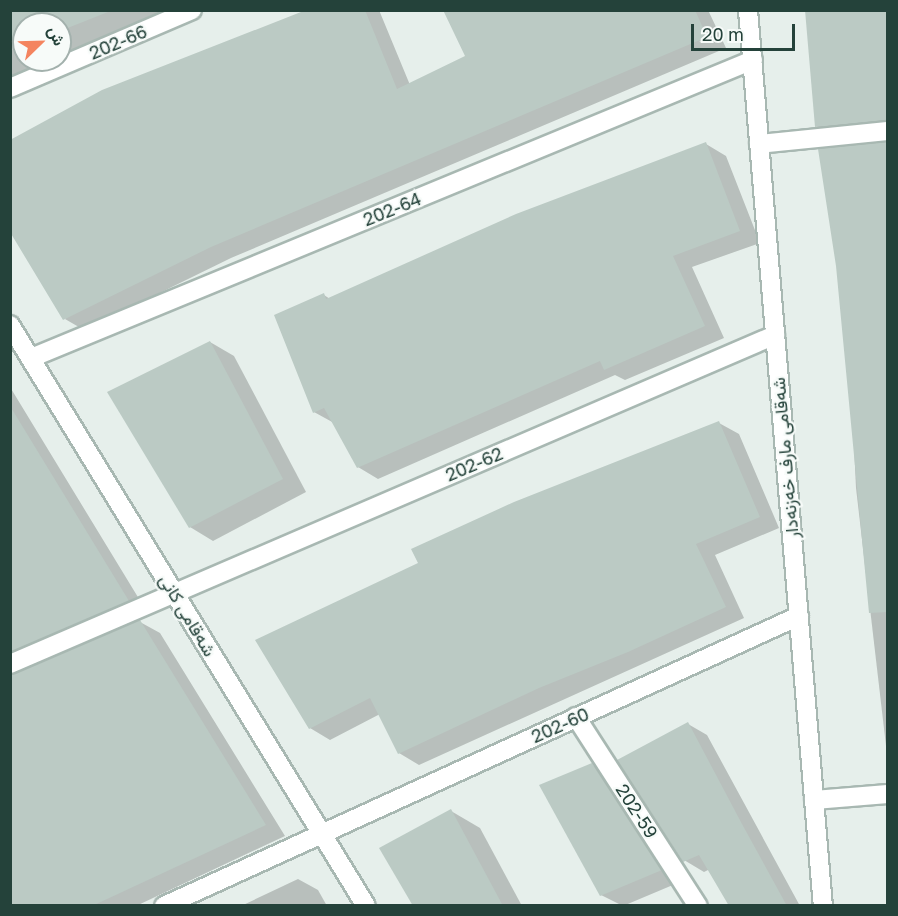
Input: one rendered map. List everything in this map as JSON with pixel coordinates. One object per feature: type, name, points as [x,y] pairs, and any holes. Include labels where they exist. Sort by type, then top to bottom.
[{"type":"street","name":"202-66","points":[[10,88],[154,18],[192,10]]},
{"type":"street","name":"شەقامی مارف خەزنەدار","points":[[748,10],[823,906]]},
{"type":"street","name":"202-64","points":[[31,358],[753,60]]},
{"type":"street","points":[[759,144],[888,131]]},
{"type":"street","name":"شەقامی کانی","points":[[10,325],[366,906]]},
{"type":"street","name":"202-62","points":[[10,664],[775,335]]},
{"type":"street","name":"202-60","points":[[164,906],[799,616]]},
{"type":"street","name":"202-59","points":[[576,717],[698,906]]},
{"type":"street","points":[[814,800],[888,794]]},
{"type":"building","points":[[10,10],[108,10],[108,12],[72,26],[72,12],[12,12],[12,50],[10,51]]},
{"type":"building","points":[[306,10],[365,10],[397,89],[465,56],[443,10],[695,10],[707,37],[211,247],[63,320],[10,232],[10,140],[102,90]]},
{"type":"building","points":[[805,10],[888,10],[888,120],[815,127]]},
{"type":"building","points":[[706,142],[740,231],[673,256],[705,326],[604,370],[600,361],[357,468],[324,408],[313,413],[274,315],[324,293],[326,299],[516,214]]},
{"type":"building","points":[[888,142],[888,612],[869,613],[836,266],[818,149]]},
{"type":"building","points":[[210,341],[283,479],[189,528],[107,392]]},
{"type":"building","points":[[10,406],[129,601],[10,652]]},
{"type":"building","points":[[719,421],[760,517],[696,544],[726,607],[628,652],[539,688],[398,754],[370,698],[309,729],[255,640],[418,563],[411,549],[514,502]]},
{"type":"building","points":[[140,620],[266,825],[92,906],[10,906],[10,675]]},
{"type":"building","points":[[688,722],[787,906],[729,906],[699,855],[683,862],[617,760]]},
{"type":"building","points":[[592,763],[662,870],[600,896],[539,785]]},
{"type":"building","points":[[451,809],[503,906],[413,906],[379,848]]}]
